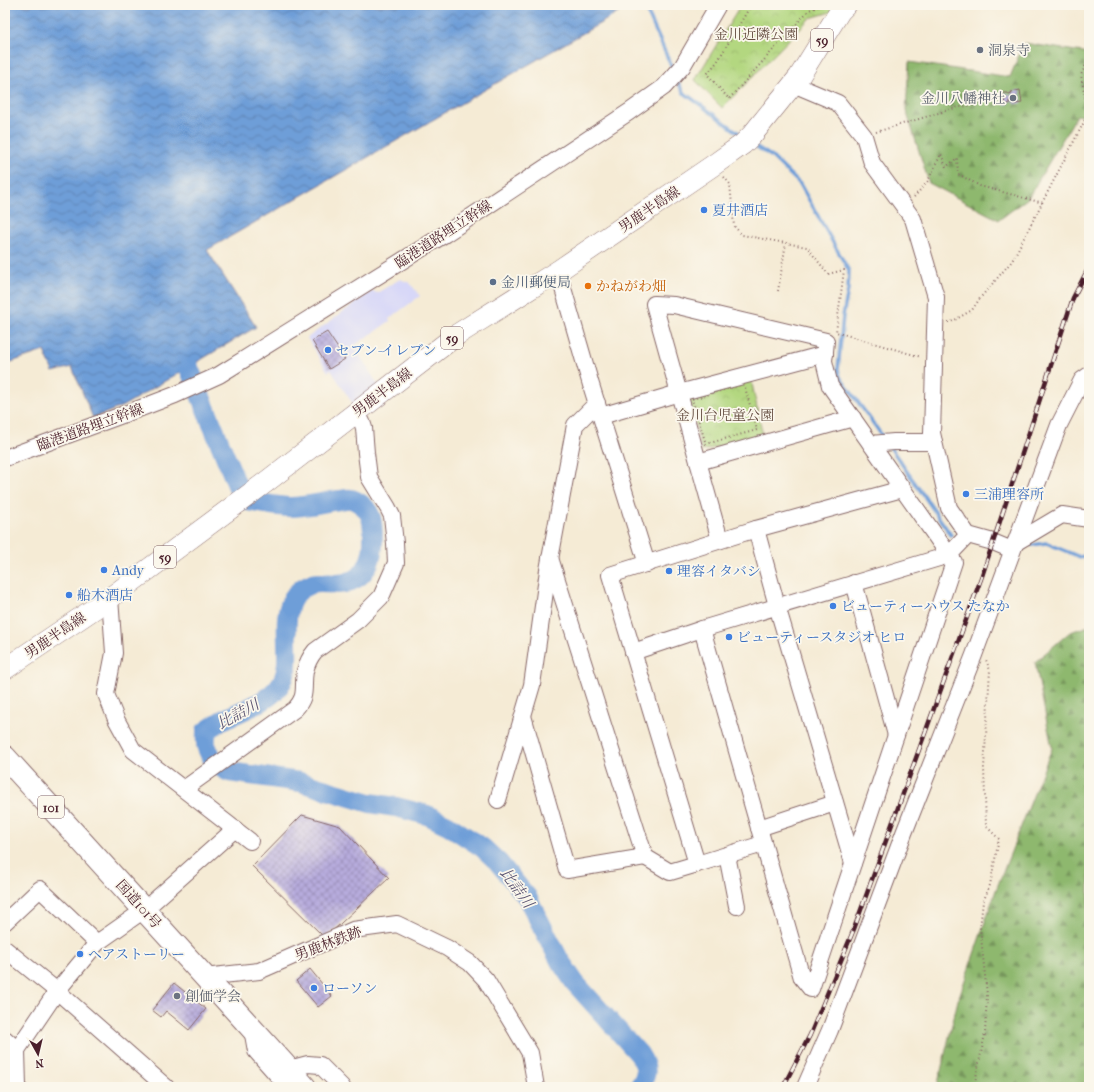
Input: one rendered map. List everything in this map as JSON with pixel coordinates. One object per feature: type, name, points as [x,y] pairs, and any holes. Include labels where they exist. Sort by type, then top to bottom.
[{"type":"highway","name":"国道101号","points":[[5,756],[204,977],[252,1028],[289,1078],[305,1087]]},
{"type":"main road","name":"男鹿半島線","points":[[5,669],[110,598],[221,516],[458,334],[558,271],[715,164],[747,139],[799,76],[840,10],[846,5]]},
{"type":"street","name":"臨港道路埋立幹線","points":[[5,458],[175,395],[219,375],[445,234],[629,112],[664,87],[682,66],[718,5]]},
{"type":"street","points":[[793,84],[838,103],[864,136],[872,163],[913,219],[936,297],[932,433],[949,508],[968,534],[993,542],[1014,546],[1062,515],[1089,519]]},
{"type":"street","points":[[558,271],[647,564]]},
{"type":"street","points":[[702,628],[802,978],[811,989],[954,562],[830,386],[824,361],[826,341],[674,305],[654,304],[720,540]]},
{"type":"street","points":[[498,800],[532,685],[550,558],[575,425],[599,410],[679,393],[825,354]]},
{"type":"street","points":[[805,1087],[830,1030],[978,642],[1059,424],[1082,380],[1089,375]]},
{"type":"street","points":[[184,790],[295,709],[301,703],[304,696],[305,669],[315,651],[358,620],[381,597],[396,563],[392,516],[369,477],[364,428],[362,422],[353,414]]},
{"type":"street","points":[[698,462],[853,418]]},
{"type":"street","points":[[871,444],[894,442],[934,442]]},
{"type":"street","points":[[697,864],[610,575],[756,529],[902,489]]},
{"type":"street","points":[[756,529],[777,606],[853,863]]},
{"type":"street","points":[[633,652],[702,628],[949,555],[968,534]]},
{"type":"street","points":[[550,558],[645,857]]},
{"type":"street","points":[[854,584],[896,735]]},
{"type":"street","points":[[110,598],[114,653],[106,694],[133,750],[250,841]]},
{"type":"street","points":[[523,716],[567,870],[645,857],[670,872],[763,844]]},
{"type":"street","points":[[759,828],[835,803]]},
{"type":"street","points":[[18,1087],[18,1050],[57,991],[97,942],[144,910],[234,829]]},
{"type":"street","points":[[727,855],[737,906]]},
{"type":"street","points":[[5,922],[40,889],[97,942]]},
{"type":"street","name":"男鹿林鉄跡","points":[[204,977],[259,971],[353,930],[396,924],[447,948],[470,963],[486,980],[530,1053],[536,1087]]},
{"type":"street","points":[[5,949],[57,991],[166,1087]]},
{"type":"street","points":[[5,1039],[18,1050]]},
{"type":"street","points":[[289,1078],[308,1064],[320,1065],[342,1087]]},
{"type":"path","points":[[751,5],[717,62],[707,74],[729,99],[809,10],[822,5]]},
{"type":"path","points":[[935,323],[951,322],[972,310],[981,296],[1012,261],[1085,120],[1087,108],[1081,75],[1089,58]]},
{"type":"path","points":[[864,136],[956,108],[1000,100]]},
{"type":"path","points":[[906,208],[928,181],[941,154],[946,167],[957,158],[958,174],[980,186],[1043,203]]},
{"type":"path","points":[[715,164],[730,184],[734,226],[742,235],[807,247],[828,274],[844,270],[836,332],[934,360]]},
{"type":"path","points":[[778,291],[786,243]]},
{"type":"path","points":[[744,384],[757,430],[706,444],[692,399],[744,384]]},
{"type":"path","points":[[974,1087],[985,1034],[987,995],[980,927],[983,902],[990,885],[999,839],[986,826],[984,768],[990,670],[978,642]]},
{"type":"shaded area","points":[[400,279],[410,283],[420,296],[389,319],[390,321],[354,346],[378,385],[353,404],[331,370],[328,372],[307,338],[372,291],[377,293]]},
{"type":"green space","name":"金川近隣公園","points":[[741,5],[844,5],[838,10],[810,18],[722,108],[695,80]]},
{"type":"green space","points":[[1024,43],[1089,53],[1089,118],[1077,115],[1028,198],[999,220],[929,183],[906,110],[909,62],[1010,77]]},
{"type":"green space","name":"金川台児童公園","points":[[751,379],[763,436],[702,451],[688,395]]},
{"type":"green space","points":[[1089,626],[1089,1087],[937,1087],[958,1000],[996,890],[1052,748],[1035,662],[1070,632]]},
{"type":"water","points":[[5,5],[632,5],[207,250],[256,327],[123,406],[93,418],[72,367],[53,372],[44,351],[5,364]]},
{"type":"building","name":"金川八幡神社","points":[[1020,90],[1022,103],[1014,104],[1013,101],[1009,101],[1009,104],[1005,105],[1003,93],[1008,93],[1009,95],[1012,94],[1011,92]]},
{"type":"building","name":"セブン-イレブン","points":[[327,332],[345,359],[329,369],[312,341]]},
{"type":"building","points":[[302,815],[340,826],[389,878],[325,938],[252,866]]},
{"type":"building","name":"ローソン","points":[[310,969],[332,996],[318,1007],[296,981]]},
{"type":"building","name":"創価学会","points":[[174,983],[206,1009],[189,1030],[166,1011],[161,1017],[152,1010]]},
{"type":"waterway","points":[[643,5],[673,70]]},
{"type":"waterway","points":[[677,80],[683,92],[743,136]]},
{"type":"waterway","points":[[752,144],[771,156],[800,184],[849,271],[838,370],[840,377],[883,437]]},
{"type":"waterway","name":"比詰川","points":[[189,368],[239,490],[248,501],[275,506],[296,507],[352,499],[362,505],[369,513],[373,530],[373,548],[370,559],[363,573],[355,579],[339,584],[311,584],[296,594],[290,604],[287,615],[287,664],[285,675],[280,685],[275,692],[261,702],[228,717],[206,731],[206,744],[211,756],[222,768],[229,772],[300,782],[370,803],[396,807],[427,815],[448,825],[483,848],[498,862],[527,897],[560,961],[575,983],[639,1054],[646,1071],[639,1087]]},
{"type":"waterway","points":[[890,447],[951,535]]},
{"type":"waterway","points":[[1032,545],[1046,543],[1080,557],[1089,555]]},
{"type":"railway","points":[[783,1087],[810,1035],[854,929],[982,576],[1073,298],[1089,267]]},
{"type":"place","name":"洞泉寺","points":[[980,50]]},
{"type":"place","name":"金川八幡神社","points":[[1013,98]]},
{"type":"place","name":"夏井酒店","points":[[704,210]]},
{"type":"place","name":"金川郵便局","points":[[493,282]]},
{"type":"place","name":"かねがわ畑","points":[[588,286]]},
{"type":"place","name":"セブン-イレブン","points":[[328,350]]},
{"type":"place","name":"三浦理容所","points":[[966,494]]},
{"type":"place","name":"Andy","points":[[104,570]]},
{"type":"place","name":"理容イタバシ","points":[[669,571]]},
{"type":"place","name":"船木酒店","points":[[69,595]]},
{"type":"place","name":"ビューティーハウス たなか","points":[[833,606]]},
{"type":"place","name":"ビューティースタジオ ヒロ","points":[[729,637]]},
{"type":"place","name":"ヘアストーリー","points":[[80,954]]},
{"type":"place","name":"ローソン","points":[[314,988]]},
{"type":"place","name":"創価学会","points":[[177,996]]}]
